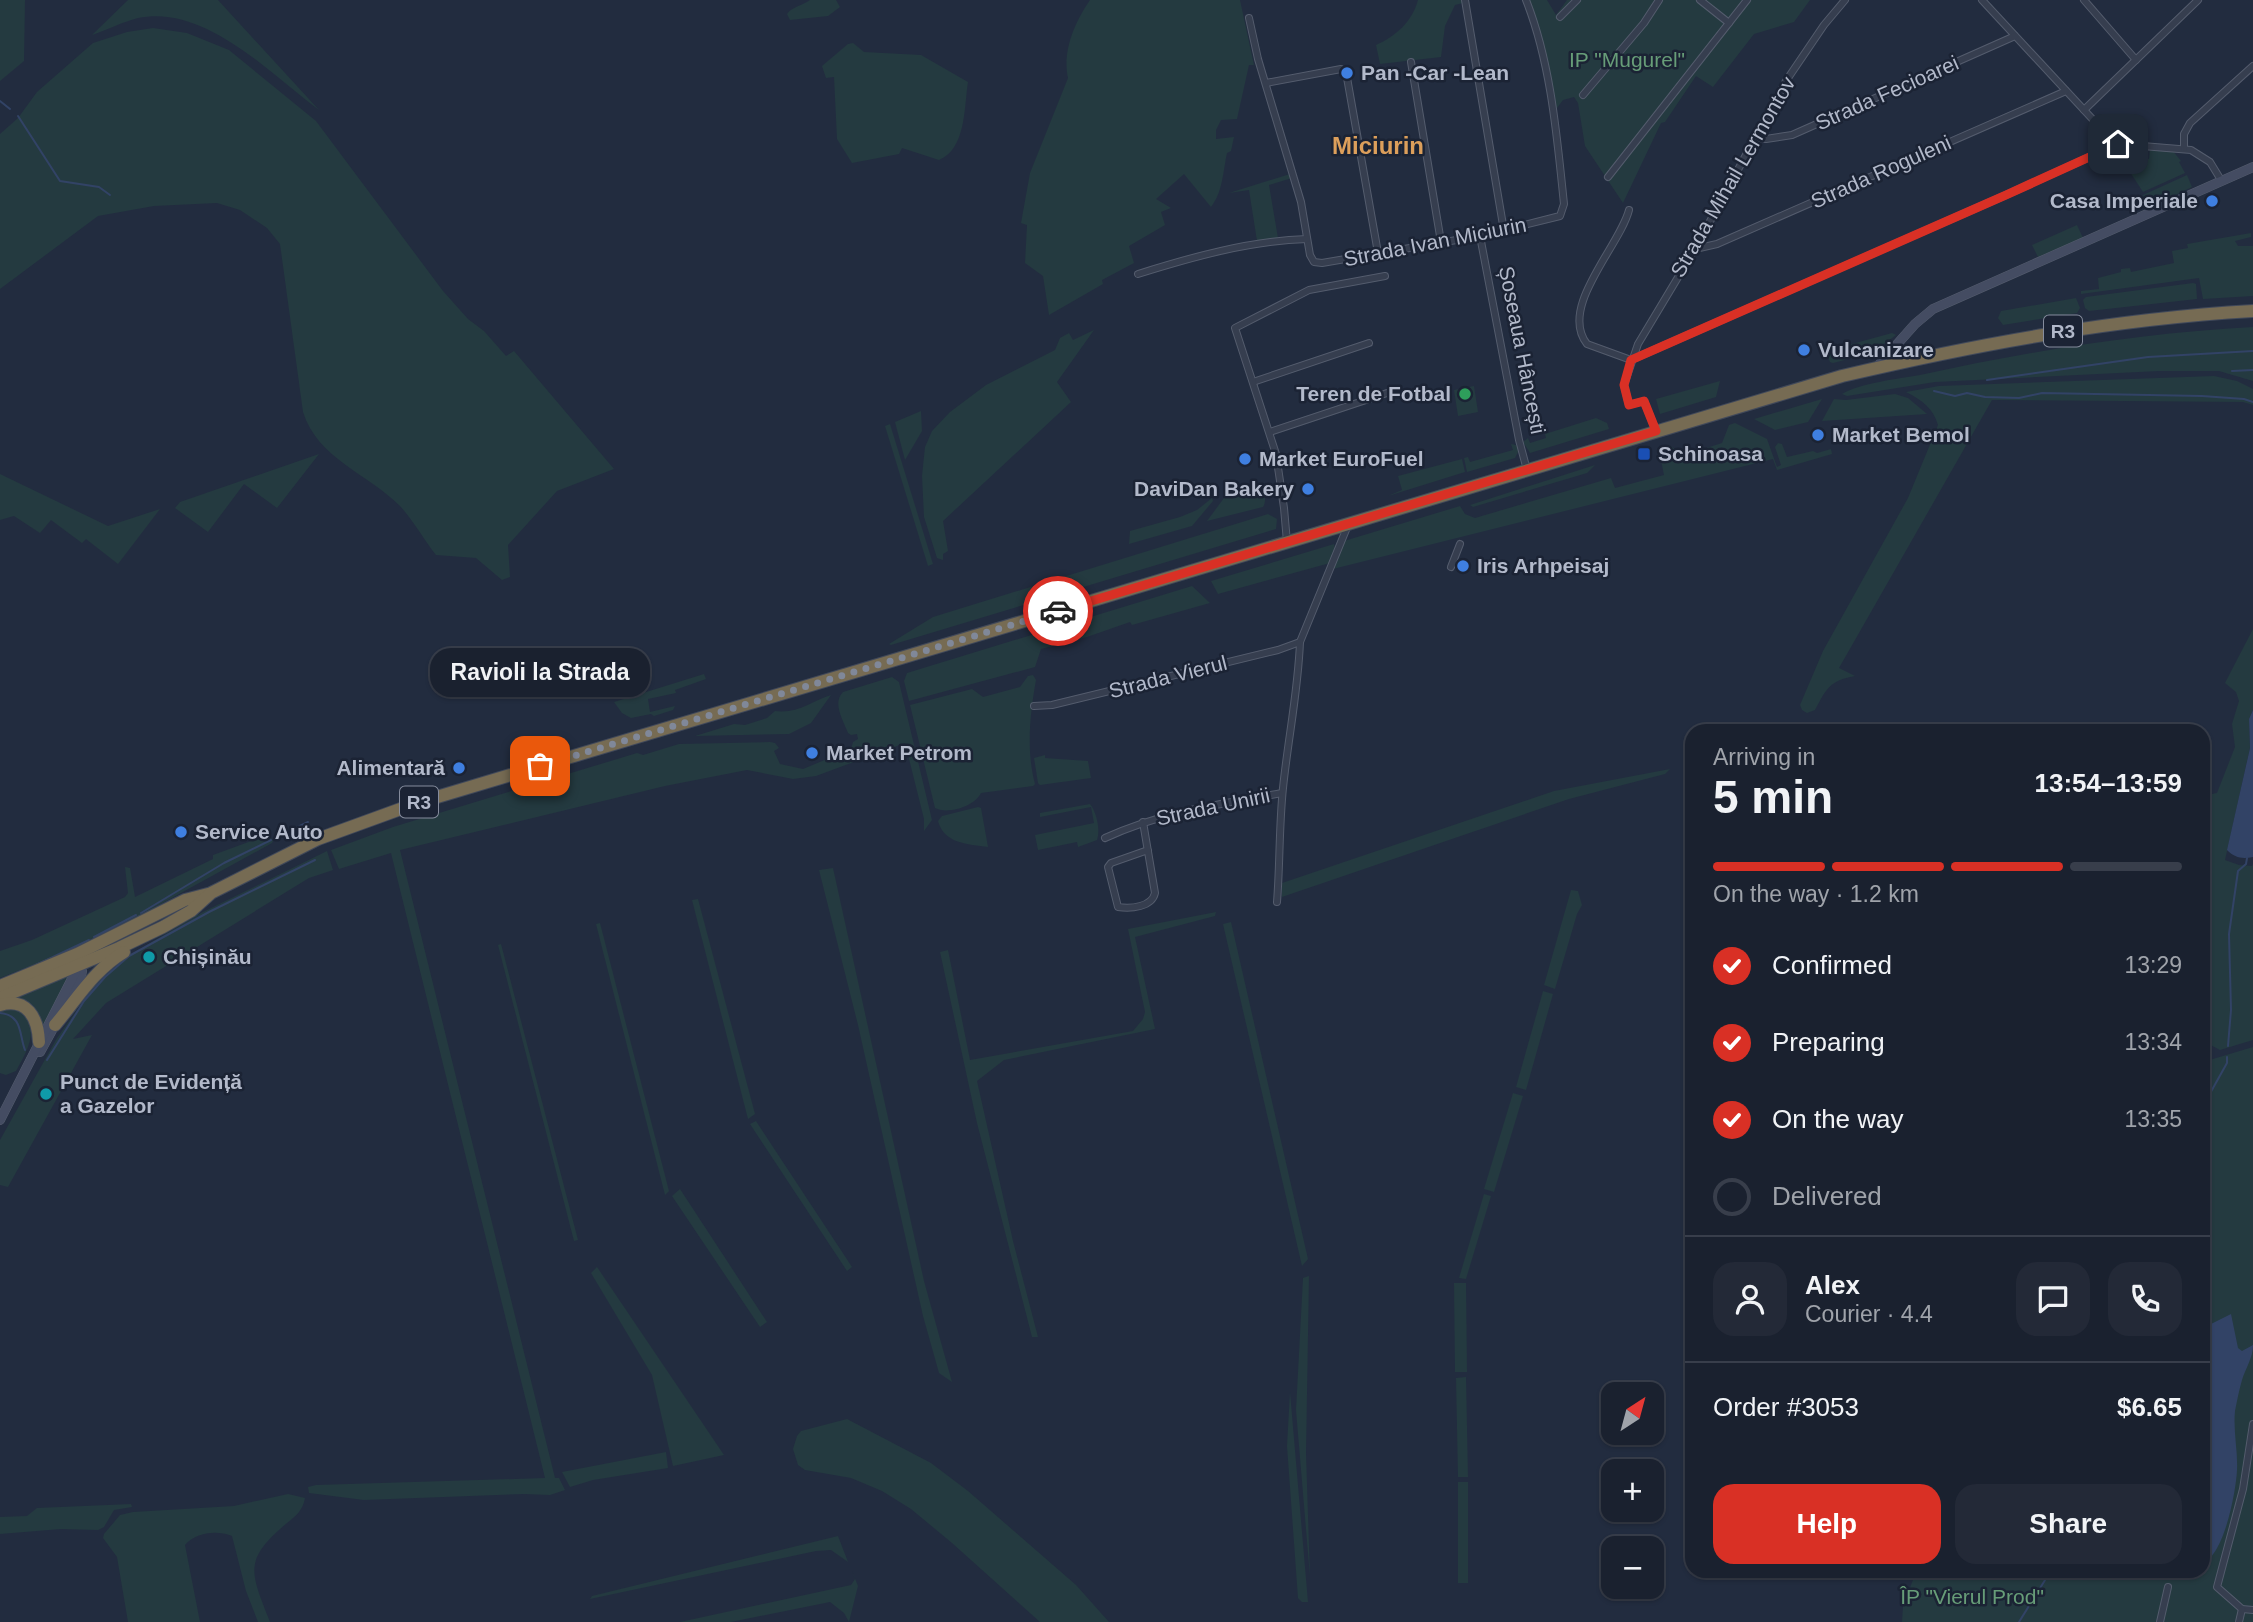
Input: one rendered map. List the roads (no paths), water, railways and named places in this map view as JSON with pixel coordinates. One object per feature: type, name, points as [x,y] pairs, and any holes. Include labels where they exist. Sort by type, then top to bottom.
[{"type":"highway","name":"Șoseaua Hâncești","points":[[156,920],[191,911],[211,893],[318,839],[417,803],[1815,384],[1978,346],[2085,328],[2199,314],[2253,312]]},
{"type":"highway","name":"R3","points":[[0,988],[156,920]]},
{"type":"highway","name":"R3","points":[[0,998],[78,964],[88,954],[156,920]]},
{"type":"highway","name":"R3","points":[[55,1025],[100,970],[121,954],[154,936],[156,920]]},
{"type":"highway","points":[[61,961],[68,959],[78,964]]},
{"type":"highway","name":"R3","points":[[0,988],[71,962],[78,964]]},
{"type":"highway","points":[[0,1005],[16,1003],[27,1009],[37,1025],[39,1042]]},
{"type":"street","points":[[1465,0],[1504,231]]},
{"type":"street","name":"Strada Ivan Miciurin","points":[[1307,239],[1314,262],[1322,263],[1504,231],[1557,218],[1562,213],[1564,204],[1548,78],[1539,36],[1526,0]]},
{"type":"street","points":[[1560,17],[1577,0]]},
{"type":"street","points":[[1583,94],[1644,23],[1659,0]]},
{"type":"street","points":[[1700,0],[1729,23]]},
{"type":"street","points":[[1608,177],[1747,0]]},
{"type":"street","name":"Strada Mihail Lermontov","points":[[1656,431],[1644,401],[1629,405],[1624,385],[1631,360],[1786,81],[1824,25],[1845,0]]},
{"type":"street","points":[[1982,0],[2118,144]]},
{"type":"street","points":[[2084,0],[2136,60]]},
{"type":"street","points":[[2084,110],[2198,0]]},
{"type":"street","points":[[1138,274],[1196,256],[1286,240],[1307,239],[1298,191],[1249,18]]},
{"type":"street","name":"Strada Fecioarei","points":[[1756,138],[1792,135],[2015,36]]},
{"type":"street","points":[[1411,62],[1441,242]]},
{"type":"street","points":[[2184,148],[2184,134],[2190,123],[2251,69]]},
{"type":"street","points":[[1266,83],[1343,70],[1347,74],[1378,253]]},
{"type":"street","name":"Strada Roguleni","points":[[1695,249],[1717,244],[2066,91]]},
{"type":"street","points":[[1629,210],[1625,226],[1590,283],[1581,314],[1582,331],[1587,344],[1631,360],[2118,144],[2184,148],[2206,158],[2221,180]]},
{"type":"street","points":[[1877,368],[1914,324],[1933,309],[2253,167]]},
{"type":"street","name":"Șoseaua Hâncești","points":[[1480,236],[1527,470]]},
{"type":"street","points":[[1287,542],[1279,472],[1270,432],[1235,331],[1239,325],[1309,290],[1385,276]]},
{"type":"street","points":[[1252,382],[1369,342]]},
{"type":"street","points":[[1270,432],[1387,393]]},
{"type":"street","points":[[1277,902],[1282,793],[1297,690],[1300,642],[1348,524]]},
{"type":"street","points":[[1451,567],[1460,544]]},
{"type":"street","name":"Strada Vierul","points":[[1034,706],[1052,705],[1278,650],[1300,642]]},
{"type":"street","name":"Strada Unirii","points":[[1105,838],[1143,822],[1192,809],[1282,793]]},
{"type":"street","name":"Strada Unirii","points":[[1143,822],[1148,850],[1155,893],[1153,901],[1118,907],[1108,866],[1148,850]]},
{"type":"street","points":[[0,1119],[81,976],[82,971],[78,964]]},
{"type":"street","points":[[22,1079],[24,1070],[78,964]]},
{"type":"street","points":[[2253,1424],[2243,1489],[2217,1587],[2242,1609],[2253,1611]]},
{"type":"street","points":[[2160,1622],[2168,1587]]},
{"type":"street","points":[[2239,1622],[2242,1609]]},
{"type":"water","points":[[2253,710],[2253,857],[2242,858],[2227,850],[2250,748],[2249,719]]},
{"type":"water","points":[[2231,1314],[2238,1348],[2242,1351],[2253,1345],[2253,1350],[2235,1411],[2237,1470],[2234,1493],[2223,1536],[2210,1558],[2210,1324]]},
{"type":"waterway","points":[[0,101],[10,109]]},
{"type":"waterway","points":[[18,116],[60,181],[99,187],[110,195]]},
{"type":"waterway","points":[[1987,380],[2148,357],[2253,351]]},
{"type":"waterway","points":[[2232,371],[2253,370]]},
{"type":"waterway","points":[[1934,391],[1955,396],[1967,393],[1985,397],[2019,398],[2042,393],[2202,396],[2253,402]]},
{"type":"waterway","points":[[281,835],[308,822]]},
{"type":"waterway","points":[[141,913],[224,863],[271,840]]},
{"type":"waterway","points":[[2228,1046],[2231,1010],[2229,934],[2238,871],[2246,864],[2247,858]]},
{"type":"waterway","points":[[47,1060],[84,1001],[105,977],[129,956],[209,912],[315,860]]},
{"type":"waterway","points":[[94,937],[136,915]]},
{"type":"waterway","points":[[36,965],[89,940]]},
{"type":"waterway","points":[[0,1013],[16,1022],[25,1050]]},
{"type":"waterway","points":[[2210,1093],[2227,1063],[2227,1057]]},
{"type":"waterway","points":[[2019,1622],[2046,1578]]},
{"type":"place","name":"Pan -Car -Lean","points":[[1347,73]]},
{"type":"place","name":"Casa Imperiale","points":[[2212,201]]},
{"type":"place","name":"Vulcanizare","points":[[1804,350]]},
{"type":"place","name":"Teren de Fotbal","points":[[1465,394]]},
{"type":"place","name":"Market Bemol","points":[[1818,435]]},
{"type":"place","name":"Schinoasa","points":[[1644,454]]},
{"type":"place","name":"Market EuroFuel","points":[[1245,459]]},
{"type":"place","name":"DaviDan Bakery","points":[[1308,489]]},
{"type":"place","name":"Iris Arhpeisaj","points":[[1463,566]]},
{"type":"place","name":"Market Petrom","points":[[812,753]]},
{"type":"place","name":"Ravioli la Strada","points":[[540,766]]},
{"type":"place","name":"Alimentară","points":[[459,768]]},
{"type":"place","name":"Service Auto","points":[[181,832]]},
{"type":"place","name":"Chișinău","points":[[149,957]]},
{"type":"place","name":"Punct de Evidență a Gazelor","points":[[46,1094]]},
{"type":"district","name":"Miciurin","points":[[1378,146]]},
{"type":"park label","name":"IP \"Mugurel\"","points":[[1627,60]]},
{"type":"park label","name":"ÎP \"Vierul Prod\"","points":[[1972,1597]]}]
